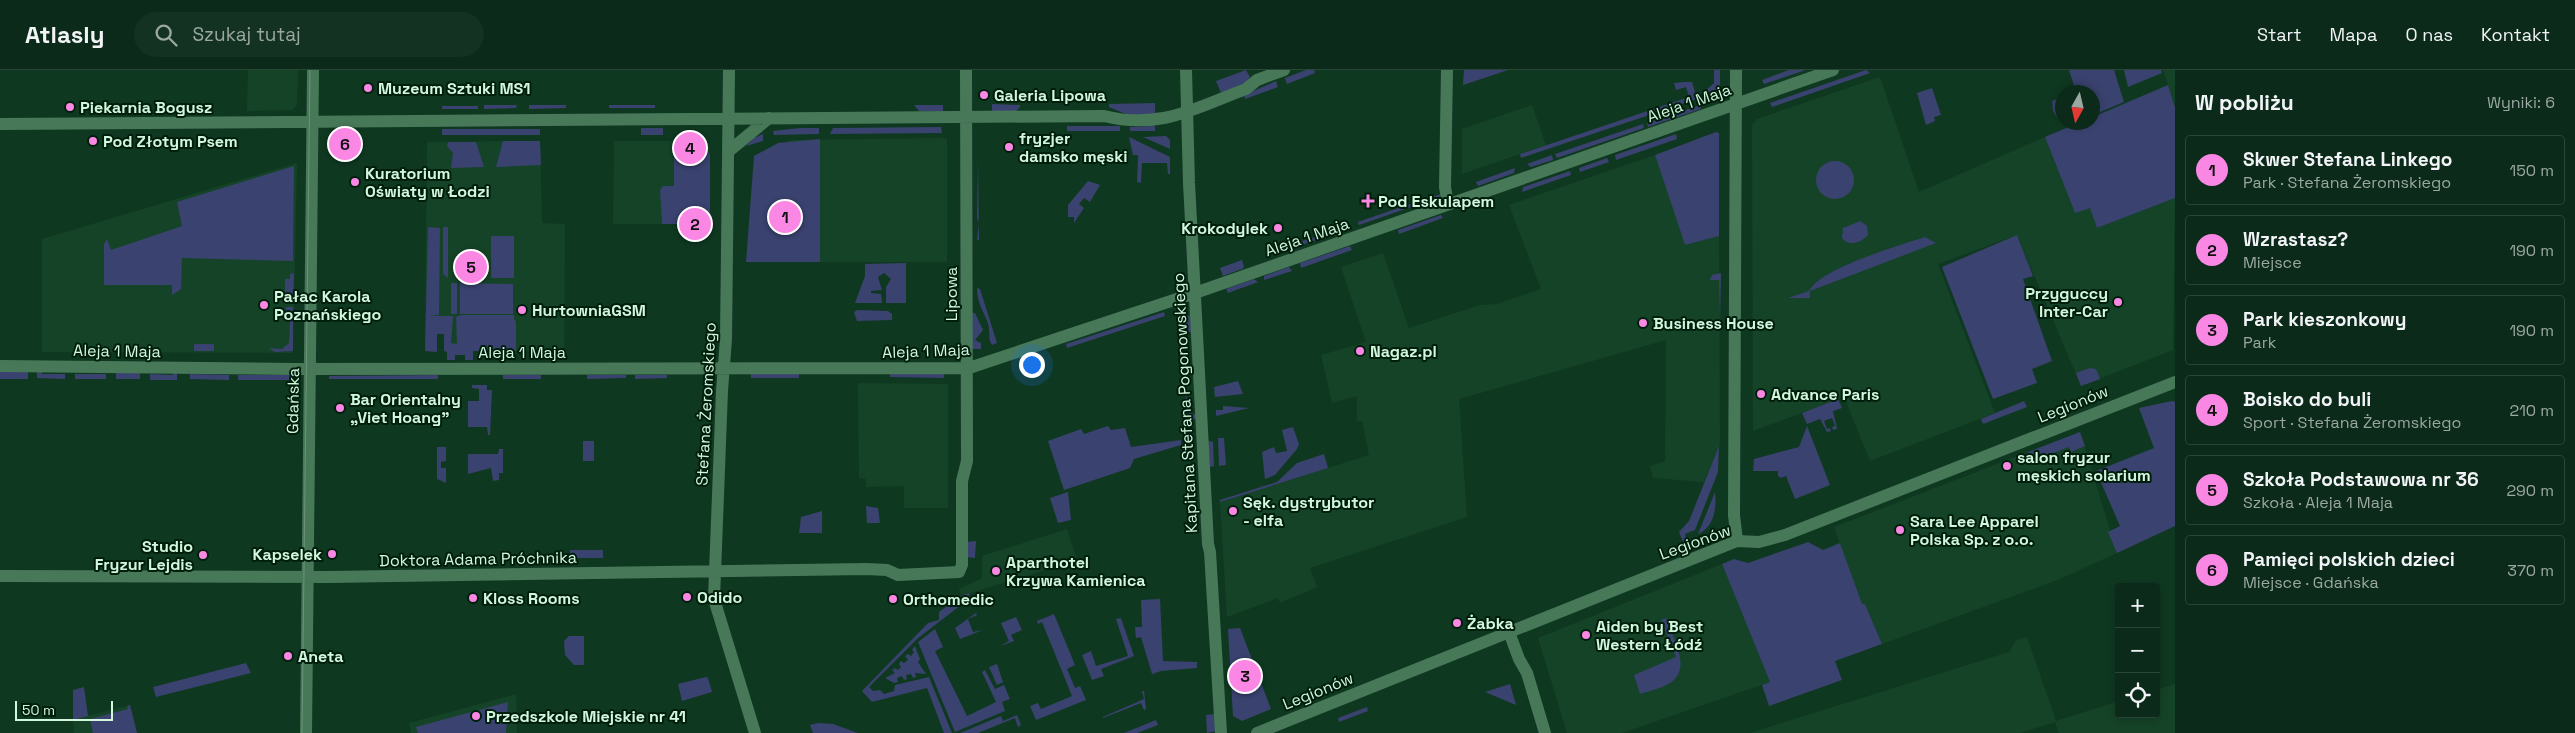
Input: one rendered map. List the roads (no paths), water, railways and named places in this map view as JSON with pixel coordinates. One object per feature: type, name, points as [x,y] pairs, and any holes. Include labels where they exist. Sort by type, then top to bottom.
[{"type":"street","name":"Gdańska","points":[[306,733],[313,70]]},
{"type":"street","name":"Stefana Żeromskiego","points":[[729,70],[726,339],[714,599],[756,733]]},
{"type":"street","name":"Lipowa","points":[[955,574],[962,569],[962,481],[967,461],[966,70]]},
{"type":"street","name":"Kapitana Stefana Pogonowskiego","points":[[1186,70],[1189,183],[1208,544],[1221,733]]},
{"type":"street","points":[[0,124],[1104,116],[1128,121],[1155,121],[1188,111],[1246,89],[1258,80],[1284,70]]},
{"type":"street","points":[[1447,70],[1445,187],[1448,204]]},
{"type":"street","points":[[1736,70],[1734,515],[1737,541]]},
{"type":"street","name":"Aleja 1 Maja","points":[[0,366],[966,368],[1195,293],[1833,70]]},
{"type":"street","points":[[729,151],[769,118]]},
{"type":"street","name":"Legionów","points":[[1257,733],[1737,541],[1759,542],[1785,535],[2175,382]]},
{"type":"street","name":"Doktora Adama Próchnika","points":[[0,576],[308,577],[714,573],[866,569],[887,570],[898,575],[955,574]]},
{"type":"street","points":[[1509,632],[1519,659],[1527,672],[1545,733]]},
{"type":"tram line","points":[[302,733],[310,70]]},
{"type":"place","name":"Muzeum Sztuki MS1","points":[[368,88]]},
{"type":"place","name":"Galeria Lipowa","points":[[984,95]]},
{"type":"place","name":"Piekarnia Bogusz","points":[[70,107]]},
{"type":"place","name":"Pod Złotym Psem","points":[[93,141]]},
{"type":"place","name":"Pamięci polskich dzieci","points":[[345,144]]},
{"type":"place","name":"fryzjer damsko męski","points":[[1009,147]]},
{"type":"place","name":"Boisko do buli","points":[[690,148]]},
{"type":"place","name":"Kuratorium Oświaty w Łodzi","points":[[355,182]]},
{"type":"place","name":"Pod Eskulapem","points":[[1368,201]]},
{"type":"place","name":"Skwer Stefana Linkego","points":[[785,217]]},
{"type":"place","name":"Wzrastasz?","points":[[695,224]]},
{"type":"place","name":"Krokodylek","points":[[1278,228]]},
{"type":"place","name":"Szkoła Podstawowa nr 36","points":[[471,267]]},
{"type":"place","name":"Przyguccy Inter-Car","points":[[2118,302]]},
{"type":"place","name":"Pałac Karola Poznańskiego","points":[[264,305]]},
{"type":"place","name":"HurtowniaGSM","points":[[522,310]]},
{"type":"place","name":"Business House","points":[[1643,323]]},
{"type":"place","name":"Nagaz.pl","points":[[1360,351]]},
{"type":"place","name":"Advance Paris","points":[[1761,394]]},
{"type":"place","name":"Bar Orientalny „Viet Hoang”","points":[[340,408]]},
{"type":"place","name":"salon fryzur męskich solarium","points":[[2007,466]]},
{"type":"place","name":"Sęk. dystrybutor - elfa","points":[[1233,511]]},
{"type":"place","name":"Sara Lee Apparel Polska Sp. z o.o.","points":[[1900,530]]},
{"type":"place","name":"Kapselek","points":[[332,554]]},
{"type":"place","name":"Studio Fryzur Lejdis","points":[[203,555]]},
{"type":"place","name":"Aparthotel Krzywa Kamienica","points":[[996,571]]},
{"type":"place","name":"Odido","points":[[687,597]]},
{"type":"place","name":"Kloss Rooms","points":[[473,598]]},
{"type":"place","name":"Orthomedic","points":[[893,599]]},
{"type":"place","name":"Żabka","points":[[1457,623]]},
{"type":"place","name":"Aiden by Best Western Łódź","points":[[1586,635]]},
{"type":"place","name":"Aneta","points":[[288,656]]},
{"type":"place","name":"Park kieszonkowy","points":[[1245,676]]},
{"type":"place","name":"Przedszkole Miejskie nr 41","points":[[476,716]]}]
